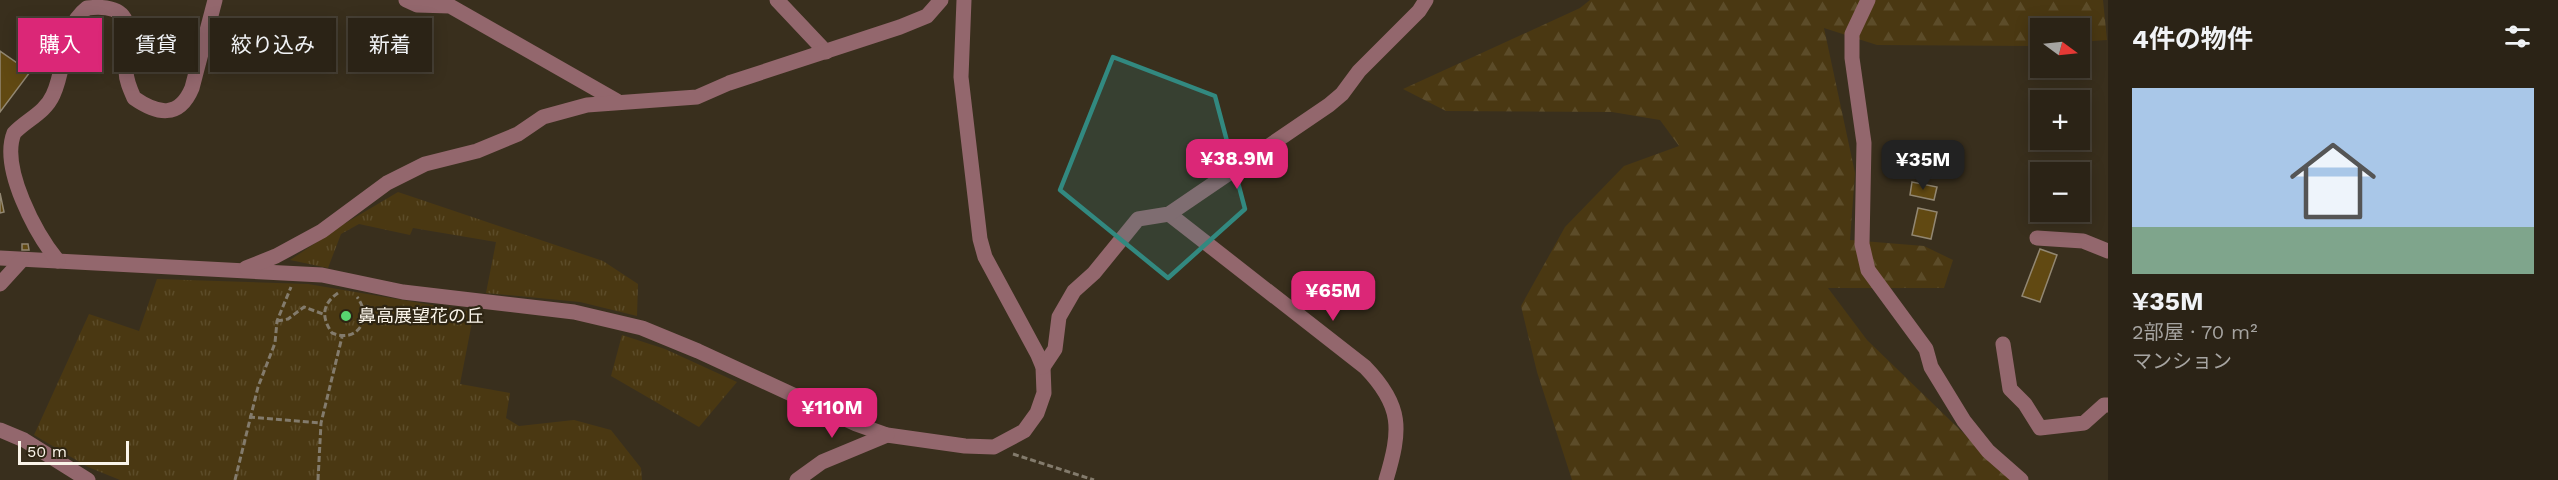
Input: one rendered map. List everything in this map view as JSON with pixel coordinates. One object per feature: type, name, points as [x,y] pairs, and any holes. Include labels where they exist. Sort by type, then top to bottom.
[{"type":"street","points":[[58,261],[24,219],[14,201],[7,182],[3,158],[6,144],[13,134],[42,111],[53,95],[74,21],[87,8],[111,8],[121,14],[130,29],[126,72],[134,98],[157,111],[172,111],[188,98],[215,0]]},
{"type":"street","points":[[406,0],[417,5],[452,3],[617,101]]},
{"type":"street","points":[[777,0],[825,52]]},
{"type":"street","points":[[240,270],[276,256],[322,231],[387,183],[425,164],[477,151],[518,134],[543,117],[587,105],[617,101],[697,97],[729,83],[825,52],[927,15],[941,0]]},
{"type":"street","points":[[0,258],[21,261],[322,275],[347,286],[574,312],[642,328],[698,351],[856,424],[887,435],[965,446],[994,447],[1024,431],[1037,413],[1044,393],[1043,367],[985,258],[980,239],[961,77],[964,0]]},
{"type":"street","points":[[1043,367],[1055,349],[1059,317],[1074,291],[1094,273],[1138,219],[1169,214],[1329,105],[1342,94],[1359,71],[1419,11],[1425,0]]},
{"type":"street","points":[[1868,0],[1852,34],[1852,58],[1864,143],[1862,244],[1868,270],[1926,349],[1931,367],[1964,421],[1988,451],[2021,480]]},
{"type":"street","points":[[1169,214],[1365,367],[1378,380],[1396,414],[1397,429],[1386,480]]},
{"type":"street","points":[[2037,238],[2083,241],[2108,251]]},
{"type":"street","points":[[0,284],[21,261]]},
{"type":"street","points":[[2002,344],[2010,389],[2025,405],[2040,428],[2084,423],[2104,405],[2108,405]]},
{"type":"street","points":[[0,430],[24,440],[88,480]]},
{"type":"street","points":[[797,480],[822,462],[887,435]]},
{"type":"path","points":[[235,480],[249,417],[274,343],[277,321],[296,275]]},
{"type":"path","points":[[347,286],[364,305],[365,316],[360,328],[342,337],[332,333],[326,325],[324,314],[327,302],[347,286]]},
{"type":"path","points":[[277,321],[288,319],[304,307],[324,314]]},
{"type":"path","points":[[318,480],[321,423],[342,337]]},
{"type":"path","points":[[249,417],[321,423]]},
{"type":"path","points":[[994,447],[1094,480]]},
{"type":"highlighted area","points":[[1113,57],[1215,96],[1245,209],[1168,278],[1060,190]]},
{"type":"green space","points":[[1590,0],[2103,0],[2107,40],[2090,41],[2090,18],[2030,18],[2030,46],[1877,45],[1824,28],[1855,173],[1850,240],[1924,246],[1953,260],[1944,288],[1828,288],[1867,340],[2012,480],[1572,480],[1537,372],[1521,306],[1565,227],[1624,166],[1679,146],[1660,120],[1612,112],[1446,111],[1403,89],[1580,8]]},
{"type":"green space","points":[[398,192],[603,261],[638,284],[637,316],[580,302],[486,293],[496,242],[413,228],[410,235],[359,224],[341,234],[328,268],[290,260]]},
{"type":"green space","points":[[157,279],[308,284],[474,312],[460,384],[510,393],[506,418],[519,426],[574,420],[611,430],[641,468],[642,480],[120,480],[88,467],[34,435],[89,314],[139,331]]},
{"type":"green space","points":[[622,335],[665,349],[737,382],[699,427],[611,376]]},
{"type":"building","points":[[0,51],[18,64],[18,72],[30,72],[0,112]]},
{"type":"building","points":[[1912,182],[1937,187],[1934,200],[1910,195]]},
{"type":"building","points":[[0,193],[4,212],[0,213]]},
{"type":"building","points":[[1918,208],[1937,212],[1931,239],[1912,235]]},
{"type":"building","points":[[22,244],[28,244],[29,250],[22,250]]},
{"type":"building","points":[[2040,249],[2057,255],[2040,302],[2022,296]]},
{"type":"place","name":"鼻高展望花の丘","points":[[346,316]]}]
